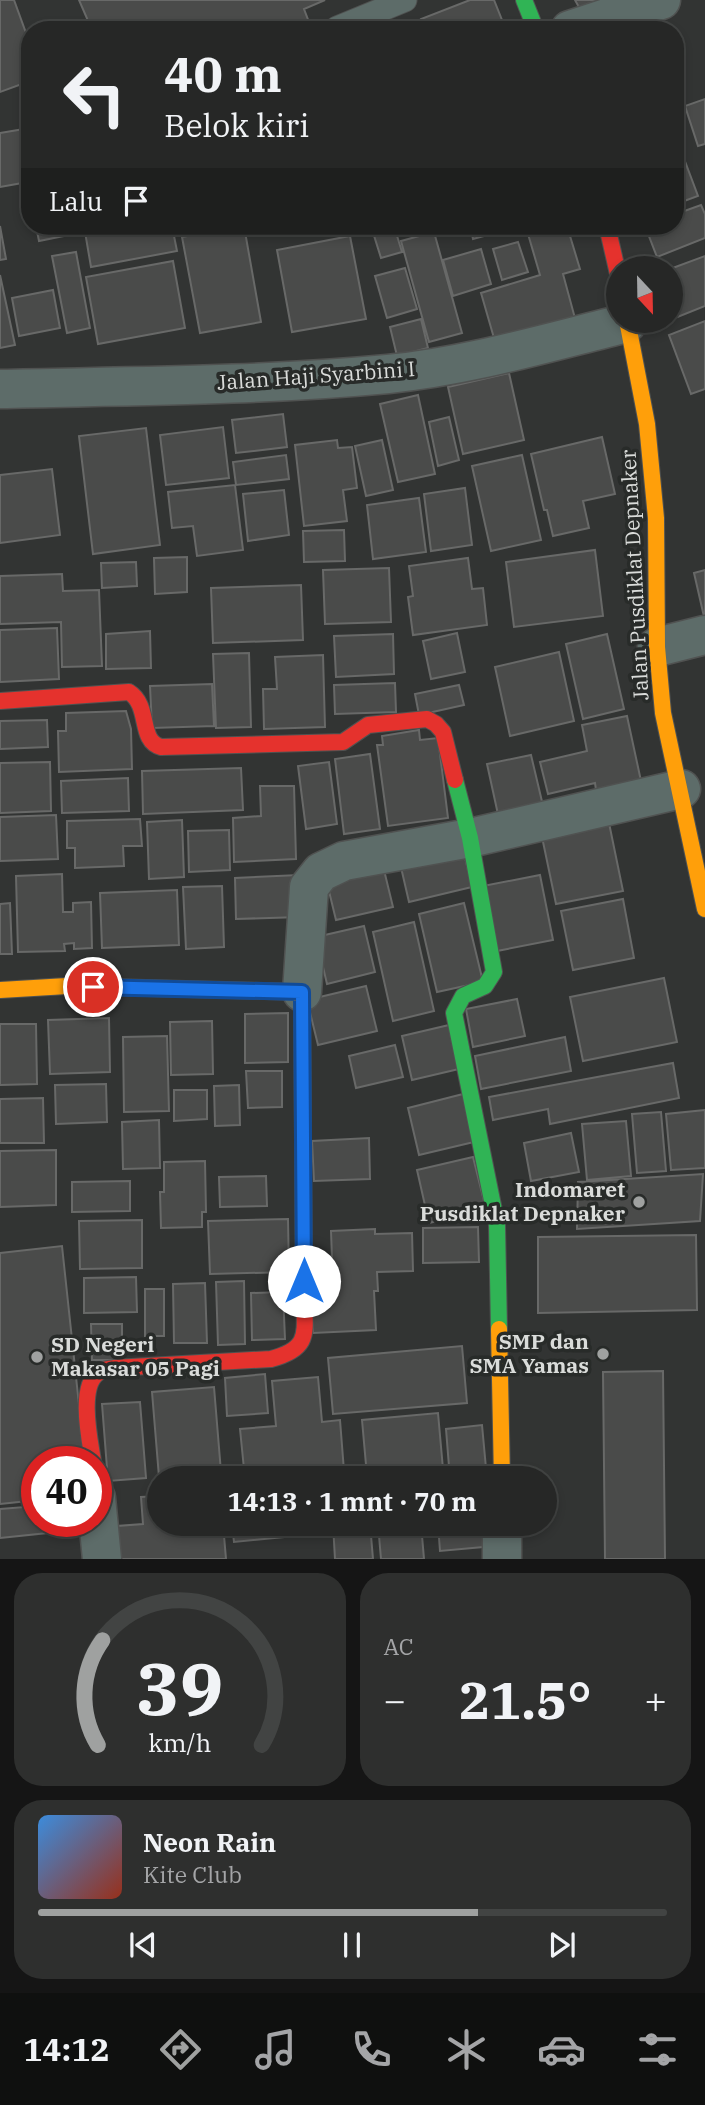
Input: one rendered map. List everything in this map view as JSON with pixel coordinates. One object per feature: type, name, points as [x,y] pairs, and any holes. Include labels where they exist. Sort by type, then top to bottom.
[{"type":"street","points":[[524,0],[532,21]]},
{"type":"street","points":[[597,21],[661,0]]},
{"type":"street","points":[[609,235],[614,256]]},
{"type":"street","name":"Jalan Haji Syarbini I","points":[[0,389],[215,384],[390,374],[496,356],[606,327]]},
{"type":"street","name":"Jalan Pusdiklat Depnaker","points":[[629,333],[647,424],[656,519],[657,647],[663,713],[705,909]]},
{"type":"street","points":[[657,647],[705,635]]},
{"type":"street","points":[[0,701],[129,692],[140,702],[149,740],[153,745],[161,747],[343,742],[368,725],[427,719],[439,726],[445,737],[470,838],[494,971],[490,983],[463,996],[454,1013],[497,1225],[502,1466]]},
{"type":"street","points":[[92,1446],[87,1398],[90,1383],[97,1373],[114,1368],[271,1359],[291,1354],[301,1346],[304,1334],[302,992],[309,887],[321,873],[344,861],[470,838],[681,789]]},
{"type":"street","points":[[0,990],[67,986],[302,992]]},
{"type":"street","points":[[502,1536],[502,1559]]},
{"type":"street","points":[[100,1537],[102,1559]]},
{"type":"lane","points":[[354,21],[405,0]]},
{"type":"building","points":[[0,0],[14,0],[22,21],[21,84],[0,92]]},
{"type":"building","points":[[79,0],[325,0],[304,9],[309,21],[88,21]]},
{"type":"building","points":[[470,0],[494,0],[502,21],[422,21],[421,19]]},
{"type":"building","points":[[575,0],[602,0],[581,11]]},
{"type":"building","points":[[705,99],[705,144],[698,146],[685,106]]},
{"type":"building","points":[[21,130],[21,183],[0,187],[0,133]]},
{"type":"building","points":[[684,159],[698,196],[684,201]]},
{"type":"building","points":[[701,205],[705,214],[705,238],[657,256],[648,235],[684,235],[684,211]]},
{"type":"building","points":[[0,226],[6,259],[0,260]]},
{"type":"building","points":[[38,235],[69,235],[39,241]]},
{"type":"building","points":[[86,235],[174,235],[177,251],[91,267]]},
{"type":"building","points":[[246,235],[261,322],[200,333],[182,237]]},
{"type":"building","points":[[374,235],[397,235],[402,252],[381,258]]},
{"type":"building","points":[[435,235],[462,333],[429,342],[401,241]]},
{"type":"building","points":[[472,235],[488,235],[473,239]]},
{"type":"building","points":[[528,235],[570,235],[580,269],[563,274],[576,322],[496,345],[481,293],[540,275]]},
{"type":"building","points":[[350,236],[366,319],[292,332],[277,250]]},
{"type":"building","points":[[518,242],[528,272],[502,280],[493,249]]},
{"type":"building","points":[[481,249],[491,284],[453,296],[443,260]]},
{"type":"building","points":[[76,252],[90,328],[67,333],[52,256]]},
{"type":"building","points":[[705,256],[705,306],[683,315],[683,264]]},
{"type":"building","points":[[173,261],[185,328],[98,344],[86,277]]},
{"type":"building","points":[[405,268],[417,309],[387,318],[375,276]]},
{"type":"building","points":[[0,275],[15,345],[0,348]]},
{"type":"building","points":[[53,290],[60,328],[19,336],[12,298]]},
{"type":"building","points":[[421,319],[428,348],[397,356],[390,327]]},
{"type":"building","points":[[705,321],[705,389],[691,394],[669,335],[683,333],[683,330]]},
{"type":"building","points":[[509,373],[524,440],[463,454],[448,387]]},
{"type":"building","points":[[418,395],[435,474],[398,482],[380,404]]},
{"type":"building","points":[[283,414],[287,447],[236,453],[232,420]]},
{"type":"building","points":[[449,417],[459,460],[438,466],[429,422]]},
{"type":"building","points":[[223,427],[229,478],[166,485],[160,435]]},
{"type":"building","points":[[146,428],[160,545],[93,554],[79,436]]},
{"type":"building","points":[[602,437],[615,494],[583,501],[589,528],[553,536],[531,454]]},
{"type":"building","points":[[337,440],[338,448],[352,447],[357,488],[343,490],[347,521],[304,526],[295,445]]},
{"type":"building","points":[[382,440],[393,490],[366,496],[355,446]]},
{"type":"building","points":[[286,455],[289,479],[236,485],[233,462]]},
{"type":"building","points":[[522,455],[541,540],[491,551],[472,466]]},
{"type":"building","points":[[52,469],[60,535],[0,543],[0,475]]},
{"type":"building","points":[[235,485],[243,550],[197,556],[193,526],[172,528],[168,492]]},
{"type":"building","points":[[465,488],[472,545],[431,551],[424,494]]},
{"type":"building","points":[[284,490],[289,535],[248,541],[243,494]]},
{"type":"building","points":[[419,498],[426,552],[373,559],[367,505]]},
{"type":"building","points":[[344,530],[345,561],[304,562],[303,531]]},
{"type":"building","points":[[595,550],[603,616],[514,627],[506,562]]},
{"type":"building","points":[[187,557],[187,592],[155,594],[154,558]]},
{"type":"building","points":[[468,558],[472,589],[483,588],[487,625],[413,635],[408,597],[413,596],[409,566]]},
{"type":"building","points":[[136,562],[137,586],[102,588],[101,563]]},
{"type":"building","points":[[389,568],[391,622],[325,624],[323,570]]},
{"type":"building","points":[[705,570],[705,621],[694,573]]},
{"type":"building","points":[[62,574],[63,591],[99,590],[102,666],[62,667],[61,622],[0,624],[0,576]]},
{"type":"building","points":[[301,585],[303,640],[213,643],[211,588]]},
{"type":"building","points":[[57,628],[59,679],[0,682],[0,630]]},
{"type":"building","points":[[150,631],[151,668],[106,669],[106,634]]},
{"type":"building","points":[[457,633],[465,672],[431,679],[423,641]]},
{"type":"building","points":[[393,634],[394,674],[336,677],[334,636]]},
{"type":"building","points":[[607,634],[624,709],[583,719],[566,644]]},
{"type":"building","points":[[559,652],[574,721],[510,736],[495,667]]},
{"type":"building","points":[[249,653],[251,727],[216,728],[213,654]]},
{"type":"building","points":[[323,655],[325,727],[264,729],[263,689],[277,689],[275,657]]},
{"type":"building","points":[[395,683],[396,712],[335,714],[334,685]]},
{"type":"building","points":[[212,684],[214,726],[152,728],[150,686]]},
{"type":"building","points":[[459,685],[464,705],[419,715],[415,694]]},
{"type":"building","points":[[126,711],[131,729],[132,769],[59,772],[58,731],[66,731],[66,713]]},
{"type":"building","points":[[627,716],[641,781],[596,790],[595,783],[548,794],[540,762],[587,751],[582,725]]},
{"type":"building","points":[[47,720],[48,747],[0,749],[0,721]]},
{"type":"building","points":[[419,730],[420,740],[438,738],[448,818],[388,826],[377,745],[383,745],[382,736]]},
{"type":"building","points":[[370,754],[380,829],[344,834],[335,759]]},
{"type":"building","points":[[531,755],[544,810],[499,819],[487,764]]},
{"type":"building","points":[[50,762],[51,811],[0,813],[0,763]]},
{"type":"building","points":[[329,762],[337,824],[306,829],[298,766]]},
{"type":"building","points":[[241,768],[243,810],[143,814],[142,771]]},
{"type":"building","points":[[128,778],[129,811],[62,813],[61,781]]},
{"type":"building","points":[[260,786],[294,786],[296,859],[234,862],[233,818],[261,816]]},
{"type":"building","points":[[56,815],[58,859],[0,861],[0,817]]},
{"type":"building","points":[[140,819],[142,846],[123,846],[124,866],[75,868],[75,848],[67,848],[67,821]]},
{"type":"building","points":[[182,820],[184,877],[149,879],[147,822]]},
{"type":"building","points":[[609,823],[623,891],[556,904],[542,837]]},
{"type":"building","points":[[229,830],[230,870],[189,872],[188,831]]},
{"type":"building","points":[[463,849],[472,887],[409,902],[400,863]]},
{"type":"building","points":[[384,870],[393,907],[336,920],[327,883]]},
{"type":"building","points":[[62,874],[63,912],[73,912],[73,903],[91,902],[92,948],[74,949],[74,943],[64,944],[65,951],[18,952],[16,876]]},
{"type":"building","points":[[299,875],[300,917],[236,919],[235,878]]},
{"type":"building","points":[[540,875],[553,940],[497,951],[483,886]]},
{"type":"building","points":[[222,886],[224,947],[186,949],[183,887]]},
{"type":"building","points":[[177,890],[179,945],[102,948],[100,893]]},
{"type":"building","points":[[623,899],[634,958],[573,970],[561,911]]},
{"type":"building","points":[[10,903],[12,954],[0,954],[0,904]]},
{"type":"building","points":[[464,903],[483,982],[437,992],[419,914]]},
{"type":"building","points":[[414,922],[434,1011],[393,1021],[373,932]]},
{"type":"building","points":[[364,926],[375,972],[327,984],[316,937]]},
{"type":"building","points":[[664,978],[677,1042],[583,1061],[570,997]]},
{"type":"building","points":[[366,986],[377,1031],[318,1045],[307,1000]]},
{"type":"building","points":[[517,999],[525,1036],[473,1047],[466,1009]]},
{"type":"building","points":[[288,1013],[288,1062],[245,1063],[245,1014]]},
{"type":"building","points":[[109,1018],[110,1072],[50,1074],[48,1020]]},
{"type":"building","points":[[212,1021],[213,1074],[171,1075],[170,1022]]},
{"type":"building","points":[[0,1024],[36,1024],[37,1084],[0,1085]]},
{"type":"building","points":[[449,1025],[459,1069],[412,1080],[402,1036]]},
{"type":"building","points":[[167,1036],[169,1111],[124,1112],[123,1037]]},
{"type":"building","points":[[565,1037],[571,1071],[481,1089],[475,1056]]},
{"type":"building","points":[[395,1045],[403,1077],[356,1088],[349,1056]]},
{"type":"building","points":[[673,1063],[679,1098],[550,1124],[548,1109],[493,1120],[489,1097]]},
{"type":"building","points":[[246,1071],[282,1071],[282,1107],[248,1108]]},
{"type":"building","points":[[106,1084],[107,1122],[56,1124],[55,1085]]},
{"type":"building","points":[[239,1085],[240,1125],[215,1126],[214,1086]]},
{"type":"building","points":[[174,1090],[207,1090],[207,1119],[174,1121]]},
{"type":"building","points":[[463,1094],[474,1142],[419,1155],[408,1108]]},
{"type":"building","points":[[43,1098],[44,1143],[0,1143],[0,1099]]},
{"type":"building","points":[[705,1110],[705,1168],[671,1170],[666,1114]]},
{"type":"building","points":[[661,1112],[666,1171],[637,1173],[632,1114]]},
{"type":"building","points":[[159,1120],[160,1168],[123,1169],[122,1122]]},
{"type":"building","points":[[626,1121],[631,1176],[587,1180],[582,1124]]},
{"type":"building","points":[[571,1133],[579,1172],[531,1181],[524,1143]]},
{"type":"building","points":[[369,1138],[370,1179],[314,1181],[312,1141]]},
{"type":"building","points":[[56,1150],[56,1205],[0,1207],[0,1151]]},
{"type":"building","points":[[473,1157],[486,1209],[429,1223],[417,1170]]},
{"type":"building","points":[[205,1161],[206,1212],[202,1212],[202,1227],[161,1228],[160,1192],[164,1192],[164,1162]]},
{"type":"building","name":"Indomaret Pusdiklat Depnaker","points":[[703,1174],[700,1221],[577,1229],[578,1182]]},
{"type":"building","points":[[266,1176],[267,1206],[220,1207],[219,1177]]},
{"type":"building","points":[[130,1181],[130,1211],[72,1212],[72,1182]]},
{"type":"building","points":[[288,1219],[289,1272],[210,1274],[208,1221]]},
{"type":"building","points":[[142,1220],[142,1268],[80,1269],[79,1221]]},
{"type":"building","points":[[478,1227],[479,1262],[423,1263],[423,1228]]},
{"type":"building","points":[[375,1229],[375,1234],[412,1233],[413,1271],[377,1272],[378,1291],[374,1291],[376,1330],[313,1333],[310,1287],[333,1286],[331,1231]]},
{"type":"building","points":[[696,1235],[697,1310],[538,1313],[538,1237]]},
{"type":"building","name":"SD Negeri Makasar 05 Pagi","points":[[62,1246],[83,1446],[21,1446],[21,1502],[0,1504],[0,1253]]},
{"type":"building","points":[[136,1277],[137,1312],[84,1313],[84,1278]]},
{"type":"building","points":[[244,1281],[245,1344],[218,1345],[216,1282]]},
{"type":"building","points":[[205,1283],[207,1343],[174,1343],[173,1284]]},
{"type":"building","points":[[145,1289],[164,1289],[164,1336],[145,1336]]},
{"type":"building","points":[[283,1292],[285,1339],[252,1340],[251,1293]]},
{"type":"building","points":[[91,1324],[122,1324],[122,1360],[92,1360]]},
{"type":"building","points":[[462,1346],[467,1403],[333,1414],[328,1358]]},
{"type":"building","points":[[663,1371],[665,1559],[605,1559],[603,1372]]},
{"type":"building","points":[[265,1374],[268,1413],[227,1416],[225,1378]]},
{"type":"building","points":[[318,1377],[322,1422],[340,1420],[344,1466],[244,1466],[240,1429],[276,1426],[272,1381]]},
{"type":"building","points":[[214,1387],[221,1466],[158,1466],[152,1392]]},
{"type":"building","points":[[140,1402],[146,1478],[112,1481],[112,1446],[105,1446],[102,1404]]},
{"type":"building","points":[[438,1413],[443,1466],[366,1466],[362,1420]]},
{"type":"building","points":[[482,1425],[486,1466],[449,1466],[446,1429]]},
{"type":"building","points":[[141,1497],[147,1497],[147,1536],[224,1536],[226,1559],[119,1559],[117,1526],[143,1524]]},
{"type":"building","points":[[21,1507],[21,1536],[0,1538],[0,1509]]},
{"type":"building","points":[[233,1536],[294,1536],[234,1542]]},
{"type":"building","points":[[334,1536],[371,1536],[373,1559],[335,1559]]},
{"type":"building","points":[[379,1536],[422,1536],[424,1559],[381,1559]]},
{"type":"building","points":[[439,1536],[493,1536],[494,1546],[440,1551]]},
{"type":"traffic: fast","points":[[524,0],[532,21]]},
{"type":"traffic: fast","points":[[455,780],[470,838],[494,972],[485,986],[463,996],[454,1013],[497,1225],[499,1329]]},
{"type":"traffic: slow","points":[[630,333],[647,424],[656,518],[657,647],[663,713],[705,909]]},
{"type":"traffic: slow","points":[[0,990],[67,986],[302,992],[304,1294]]},
{"type":"traffic: slow","points":[[499,1329],[502,1466]]},
{"type":"traffic: jam","points":[[609,235],[614,256]]},
{"type":"traffic: jam","points":[[0,701],[129,692],[140,706],[149,738],[161,747],[343,742],[368,725],[427,719],[443,732],[455,780]]},
{"type":"traffic: jam","points":[[91,1446],[87,1415],[88,1390],[92,1380],[100,1372],[114,1368],[271,1359],[284,1355],[294,1349],[303,1336],[304,1294]]},
{"type":"place","name":"Indomaret Pusdiklat Depnaker","points":[[639,1202]]},
{"type":"place","name":"SMP dan SMA Yamas","points":[[603,1354]]},
{"type":"place","name":"SD Negeri Makasar 05 Pagi","points":[[37,1357]]},
{"type":"route","points":[[93,987],[302,992],[304,1281]]}]
